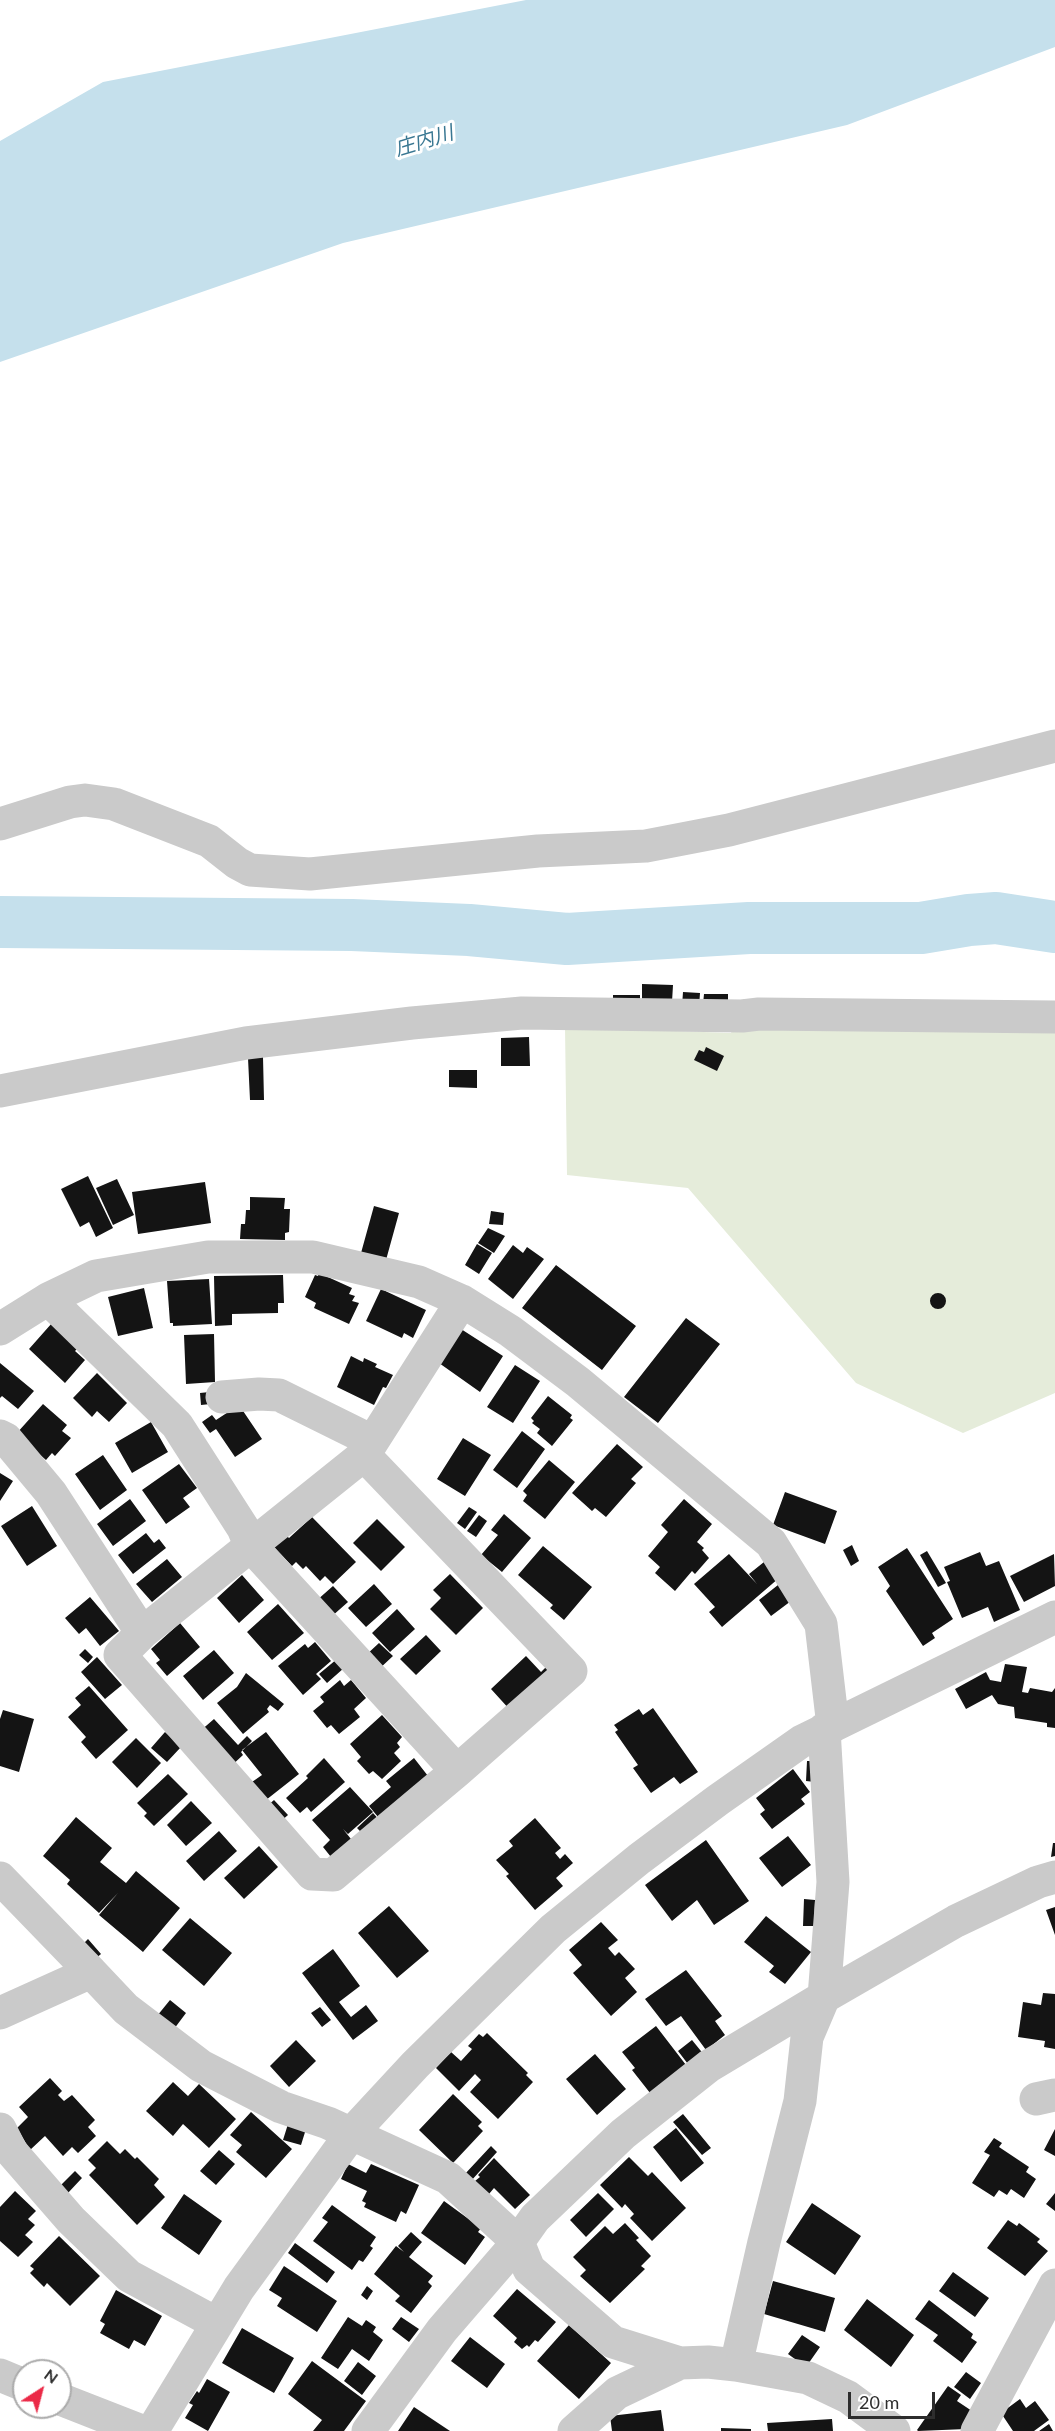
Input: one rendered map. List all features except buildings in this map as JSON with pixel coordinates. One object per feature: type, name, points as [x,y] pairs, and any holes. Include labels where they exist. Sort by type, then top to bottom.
[{"type":"street","points":[[0,824],[70,802],[85,800],[114,804],[209,841],[250,870],[310,874],[538,851],[646,846],[729,830],[1055,746]]},
{"type":"street","points":[[0,1091],[246,1043],[412,1023],[522,1013],[742,1017],[759,1014],[1055,1017]]},
{"type":"street","points":[[0,1329],[48,1299],[96,1276],[208,1257],[313,1257],[419,1282],[462,1301],[510,1331],[578,1382],[771,1543],[821,1624],[828,1728],[833,1882],[824,1997],[807,2037],[800,2101],[736,2365]]},
{"type":"street","points":[[48,1299],[177,1425],[243,1528],[250,1545],[457,1771]]},
{"type":"street","points":[[222,1397],[279,1395],[368,1448],[571,1671],[333,1875],[312,1874],[120,1655],[142,1633],[368,1448],[462,1301]]},
{"type":"street","points":[[0,1436],[6,1439],[51,1493],[142,1633]]},
{"type":"street","points":[[152,2431],[216,2323],[305,2195],[351,2134],[415,2065],[553,1929],[639,1859],[802,1741],[1055,1617]]},
{"type":"street","points":[[368,2431],[442,2330],[518,2242],[535,2218],[623,2134],[709,2066],[824,1997],[956,1921],[1038,1882],[1055,1877]]},
{"type":"street","points":[[0,1878],[126,2009],[201,2066],[281,2107],[328,2123],[448,2178],[518,2242],[529,2269],[613,2342],[680,2363],[708,2362],[736,2365],[808,2379],[848,2397],[894,2431]]},
{"type":"street","points":[[0,2013],[91,1972]]},
{"type":"street","points":[[0,2129],[11,2151],[63,2211],[129,2276],[216,2323]]},
{"type":"street","points":[[977,2431],[1055,2285]]},
{"type":"street","points":[[574,2431],[617,2393],[680,2363]]},
{"type":"street","points":[[72,2404],[142,2431]]},
{"type":"green space","points":[[743,999],[1055,1007],[1055,1393],[963,1433],[856,1383],[688,1188],[567,1175],[565,1027],[731,1033]]},
{"type":"water","name":"庄内川","points":[[526,0],[1055,0],[1055,47],[847,125],[343,243],[0,362],[0,141],[103,82]]},
{"type":"waterway","points":[[0,922],[352,925],[469,930],[567,939],[749,928],[921,928],[996,918],[1055,927]]}]
